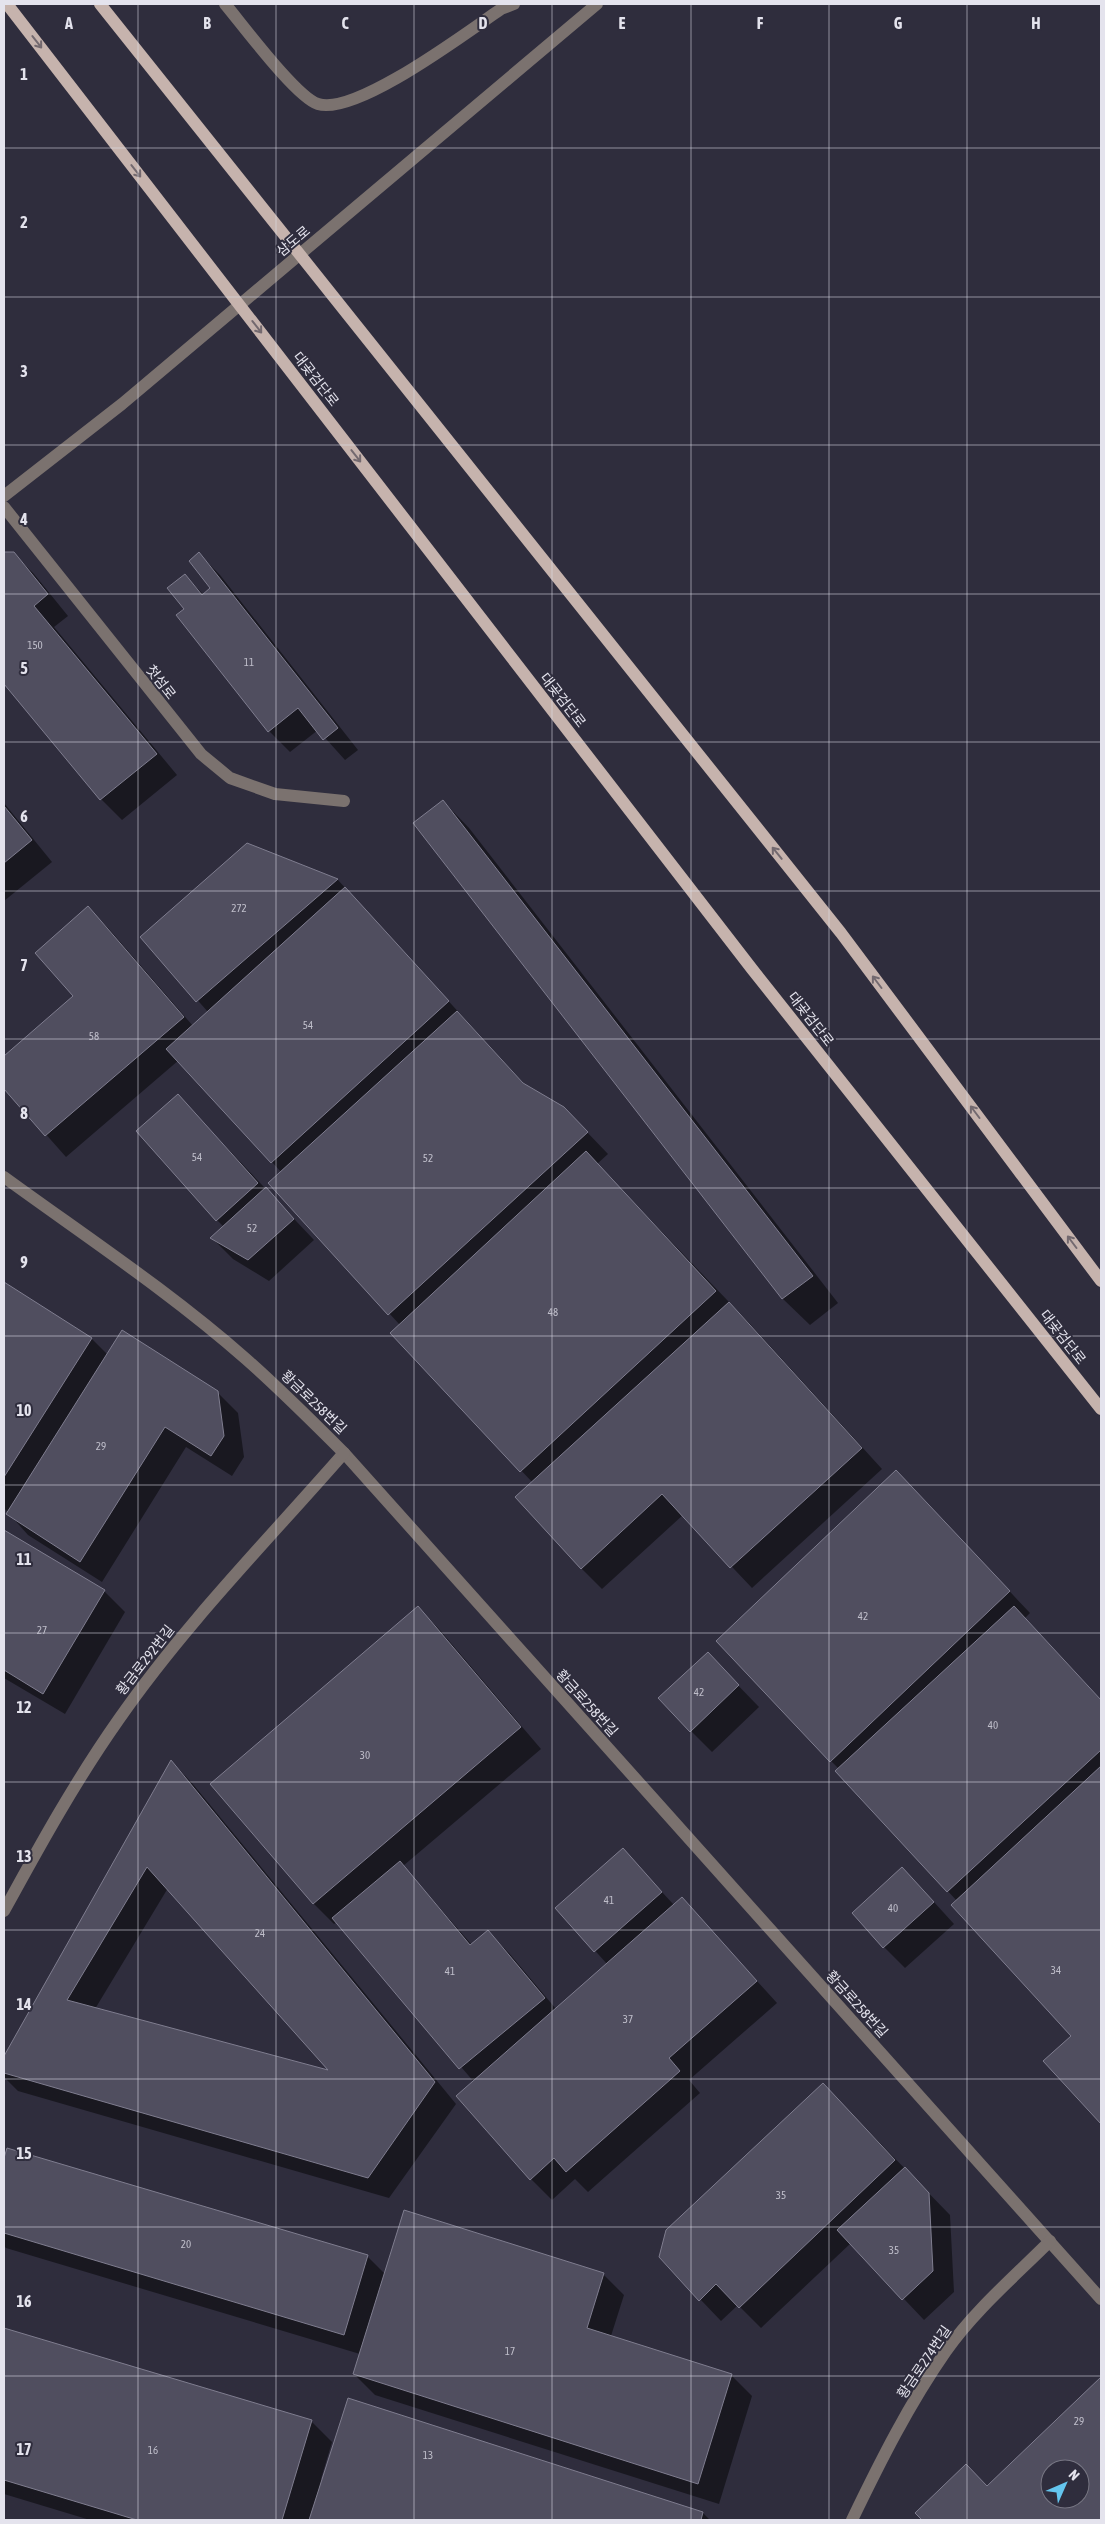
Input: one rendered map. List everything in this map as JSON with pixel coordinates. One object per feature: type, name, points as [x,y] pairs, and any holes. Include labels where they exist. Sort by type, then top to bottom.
[{"type":"main road","name":"대곶검단로","points":[[7,4],[752,969],[1101,1409]]},
{"type":"main road","points":[[100,4],[840,933],[1101,1281]]},
{"type":"street","points":[[225,4],[304,96],[318,104],[337,104],[376,91],[501,9],[514,4]]},
{"type":"street","name":"삼도로","points":[[4,496],[122,404],[597,4]]},
{"type":"street","name":"첫섬로","points":[[4,506],[201,754],[230,778],[275,794],[344,801]]},
{"type":"street","name":"황금로258번길","points":[[4,1177],[167,1296],[245,1357],[292,1400],[344,1453],[1101,2298]]},
{"type":"street","name":"황금로292번길","points":[[4,1911],[71,1792],[119,1718],[220,1592],[344,1453]]},
{"type":"street","name":"황금로274번길","points":[[852,2520],[912,2404],[947,2350],[982,2308],[1050,2241]]},
{"type":"building","points":[[4,552],[14,552],[48,594],[34,606],[157,754],[100,800],[4,684]]},
{"type":"building","points":[[199,552],[338,728],[323,740],[298,708],[268,732],[176,615],[184,609],[167,588],[185,574],[202,595],[210,588],[189,561]]},
{"type":"building","points":[[443,800],[813,1276],[782,1299],[413,823]]},
{"type":"building","points":[[4,806],[32,840],[4,863]]},
{"type":"building","points":[[247,843],[338,879],[196,1002],[140,937]]},
{"type":"building","points":[[345,887],[449,1001],[271,1163],[166,1049]]},
{"type":"building","points":[[88,906],[184,1017],[45,1136],[4,1089],[4,1056],[73,996],[35,953]]},
{"type":"building","points":[[457,1011],[523,1083],[564,1107],[588,1132],[388,1315],[268,1183]]},
{"type":"building","points":[[178,1094],[258,1183],[216,1221],[136,1131]]},
{"type":"building","points":[[586,1151],[716,1291],[520,1472],[390,1333]]},
{"type":"building","points":[[266,1187],[294,1219],[248,1260],[210,1238]]},
{"type":"building","points":[[4,1282],[92,1338],[4,1477]]},
{"type":"building","points":[[729,1302],[862,1448],[730,1568],[662,1494],[581,1569],[515,1497]]},
{"type":"building","points":[[122,1330],[218,1391],[224,1436],[211,1456],[165,1427],[80,1562],[6,1514]]},
{"type":"building","points":[[896,1470],[1010,1591],[830,1762],[716,1641]]},
{"type":"building","points":[[4,1530],[105,1590],[43,1694],[4,1670]]},
{"type":"building","points":[[418,1606],[521,1727],[313,1904],[210,1784]]},
{"type":"building","points":[[1014,1606],[1101,1700],[1101,1750],[947,1892],[835,1771]]},
{"type":"building","points":[[708,1652],[739,1685],[690,1732],[658,1698]]},
{"type":"building","points":[[171,1760],[435,2082],[368,2178],[4,2073],[4,2056]],"holes":[[[147,1867],[328,2070],[67,2000]]]},
{"type":"building","points":[[1101,1766],[1101,2124],[1043,2061],[1071,2036],[951,1905]]},
{"type":"building","points":[[623,1848],[662,1892],[594,1952],[555,1908]]},
{"type":"building","points":[[400,1861],[470,1945],[488,1930],[545,1998],[459,2069],[332,1918]]},
{"type":"building","points":[[902,1867],[934,1902],[883,1948],[852,1913]]},
{"type":"building","points":[[682,1897],[757,1981],[669,2058],[680,2071],[566,2172],[554,2158],[530,2180],[456,2096]]},
{"type":"building","points":[[823,2083],[895,2160],[739,2308],[716,2284],[699,2301],[659,2257],[666,2230]]},
{"type":"building","points":[[7,2148],[368,2255],[344,2335],[4,2233],[4,2158]]},
{"type":"building","points":[[905,2167],[929,2193],[933,2271],[902,2300],[837,2230]]},
{"type":"building","points":[[404,2210],[604,2273],[587,2328],[732,2374],[698,2484],[353,2374]]},
{"type":"building","points":[[4,2328],[312,2420],[282,2520],[137,2520],[4,2480]]},
{"type":"building","points":[[1101,2377],[1101,2520],[922,2520],[915,2513],[966,2464],[987,2486]]},
{"type":"building","points":[[348,2398],[703,2512],[701,2520],[309,2520]]}]
